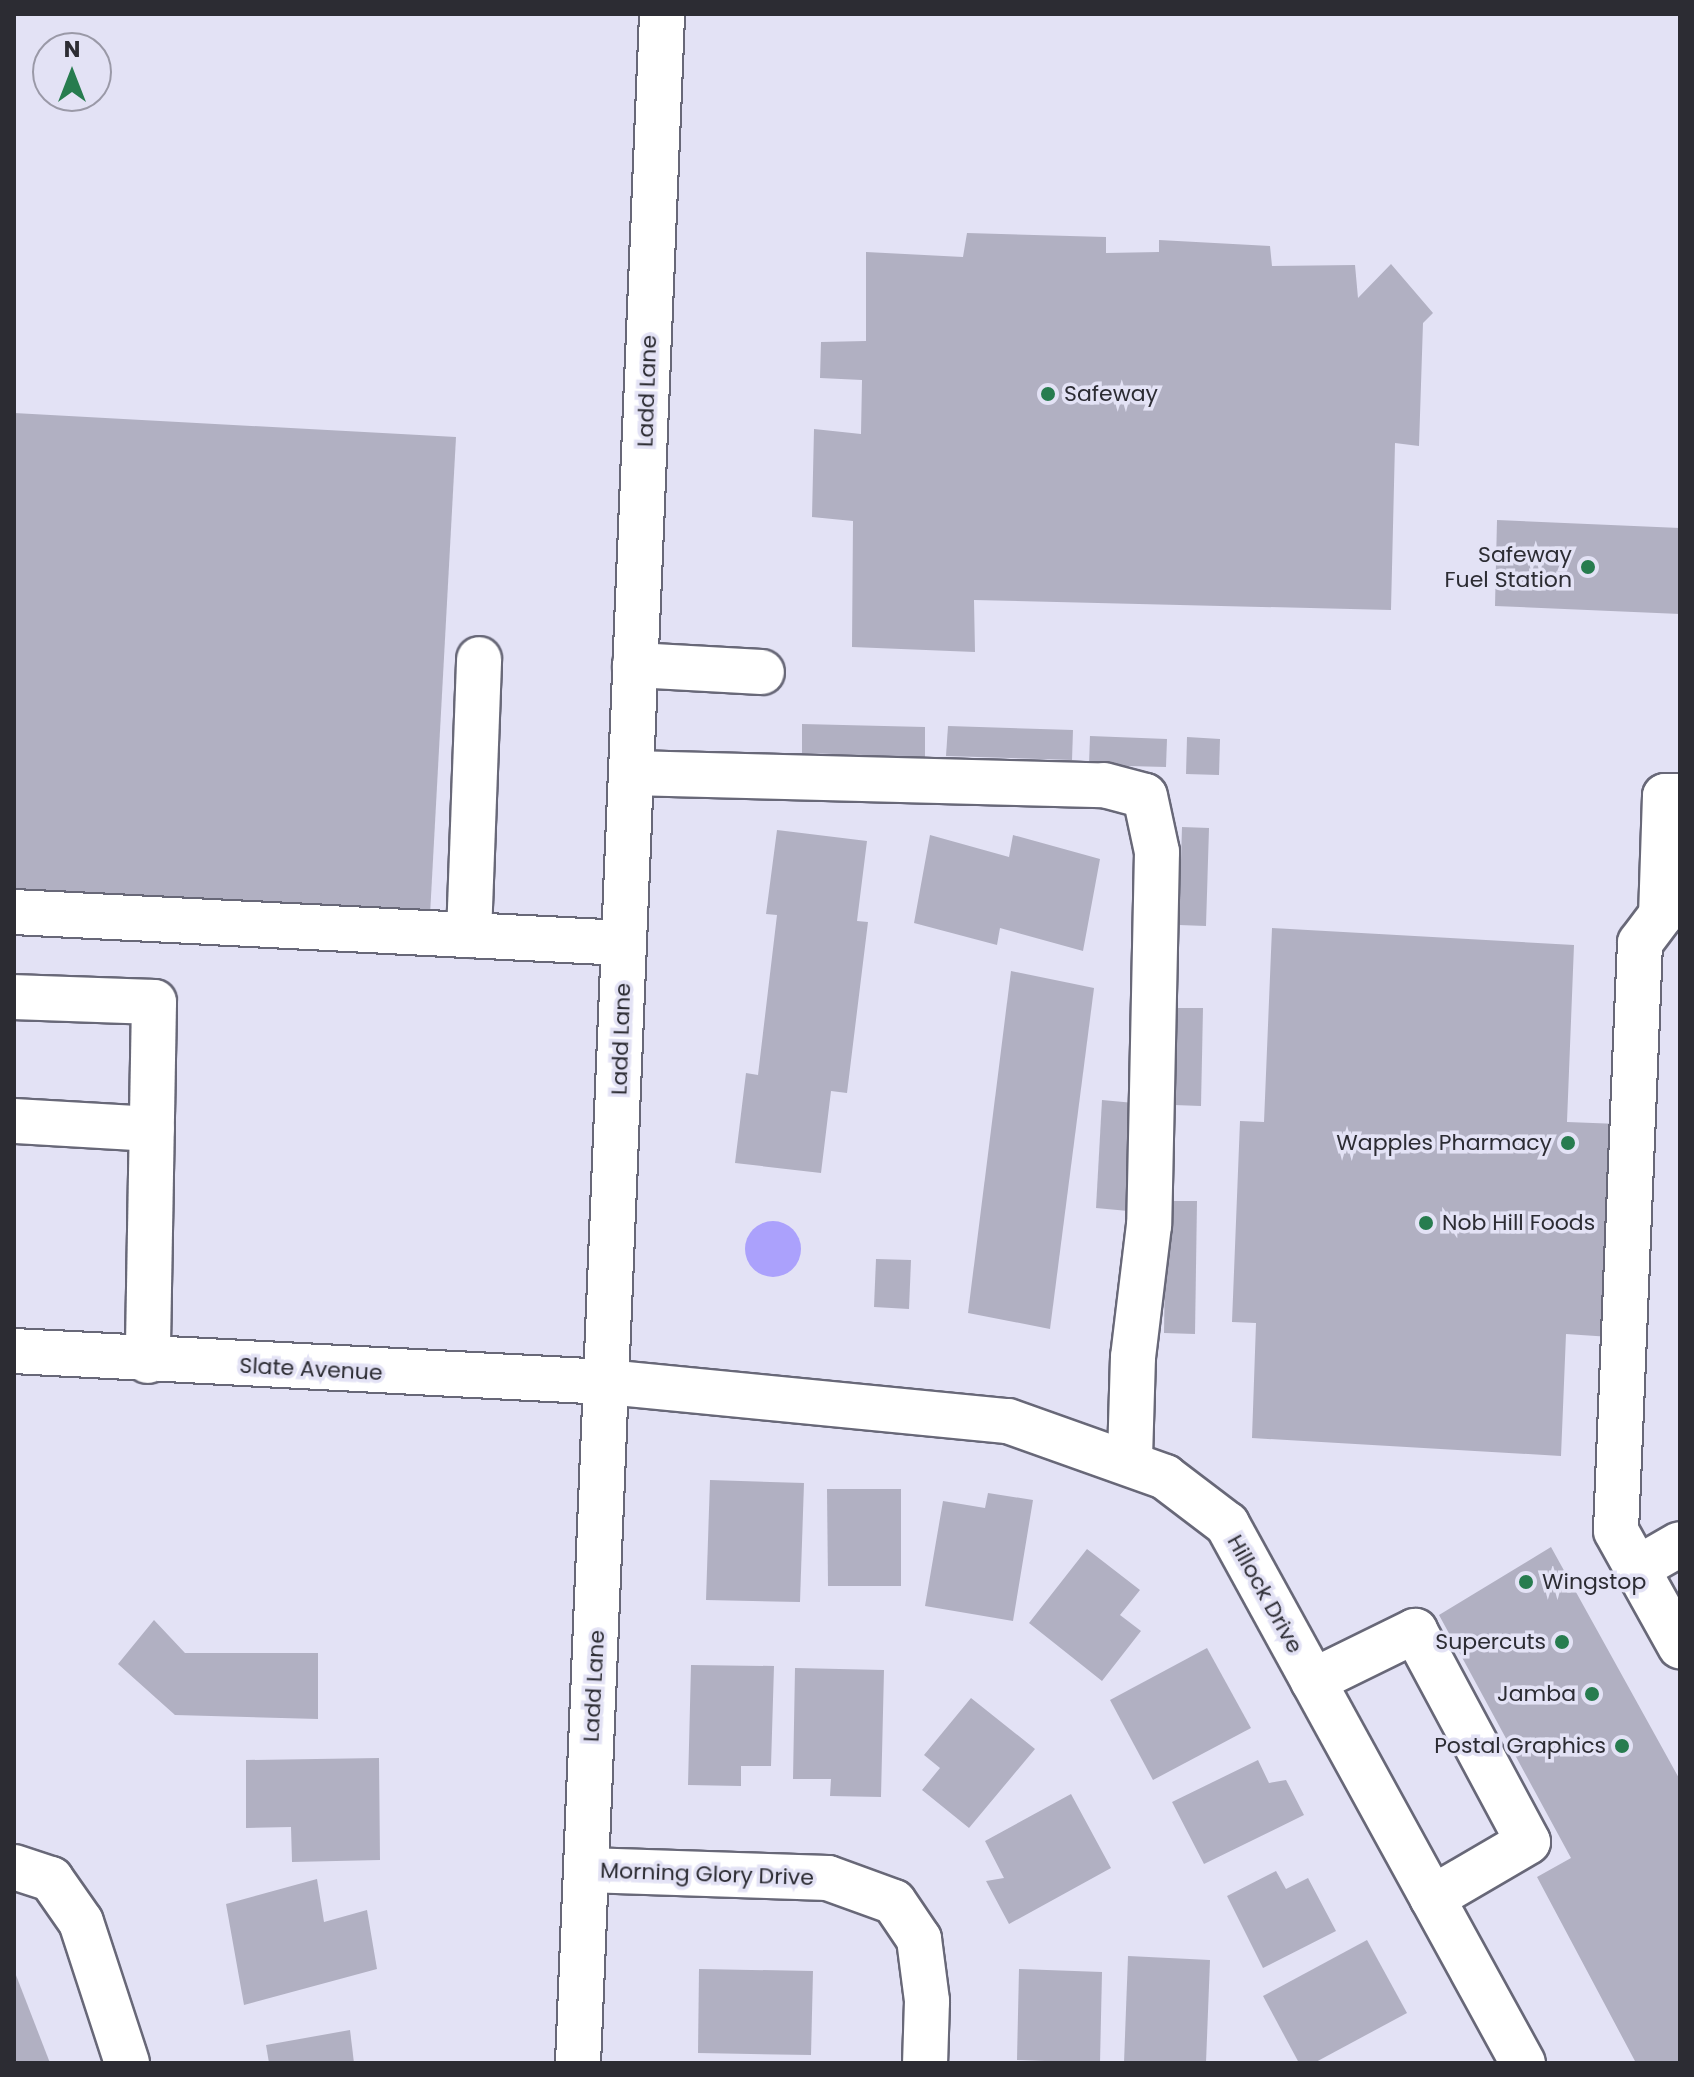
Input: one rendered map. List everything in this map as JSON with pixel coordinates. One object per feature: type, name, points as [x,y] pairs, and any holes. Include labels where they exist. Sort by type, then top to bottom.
[{"type":"street","name":"Ladd Lane","points":[[578,2063],[662,14]]},
{"type":"street","points":[[469,935],[479,659]]},
{"type":"street","points":[[635,665],[762,672]]},
{"type":"street","points":[[631,773],[1104,785],[1145,796],[1157,852],[1150,1210],[1133,1357],[1130,1461]]},
{"type":"street","points":[[1680,796],[1665,796],[1661,915],[1640,943],[1616,1531],[1680,1646]]},
{"type":"street","points":[[14,912],[624,943]]},
{"type":"street","points":[[14,997],[154,1002],[148,1361]]},
{"type":"street","points":[[14,1121],[152,1129]]},
{"type":"street","name":"Slate Avenue","points":[[14,1351],[148,1361],[607,1382]]},
{"type":"street","name":"Hillock Drive","points":[[607,1382],[1008,1421],[1130,1461],[1165,1477],[1227,1524],[1523,2063]]},
{"type":"street","points":[[1638,1568],[1680,1544]]},
{"type":"street","points":[[1313,1681],[1415,1631],[1528,1842],[1432,1898]]},
{"type":"street","name":"Morning Glory Drive","points":[[586,1870],[828,1878],[894,1902],[919,1939],[927,2001],[925,2063]]},
{"type":"street","points":[[32,1873],[81,1922],[127,2063]]},
{"type":"shaded area","points":[[773,1221],[793,1229],[801,1249],[793,1269],[773,1277],[753,1269],[745,1249],[753,1229]]},
{"type":"building","name":"Safeway","points":[[967,233],[1106,237],[1106,253],[1159,252],[1159,240],[1270,246],[1272,266],[1355,265],[1358,298],[1391,264],[1433,313],[1423,323],[1419,446],[1395,443],[1391,610],[974,600],[975,652],[852,647],[853,521],[812,517],[814,429],[861,434],[862,380],[820,378],[821,342],[866,341],[866,252],[963,257]]},
{"type":"building","points":[[14,413],[456,437],[430,915],[14,893]]},
{"type":"building","name":"Safeway Fuel Station","points":[[1497,520],[1680,528],[1680,614],[1495,606]]},
{"type":"building","points":[[802,724],[925,727],[925,757],[802,753]]},
{"type":"building","points":[[948,726],[1073,730],[1072,760],[946,756]]},
{"type":"building","points":[[1090,736],[1167,739],[1166,767],[1089,765]]},
{"type":"building","points":[[1187,737],[1220,739],[1219,775],[1186,774]]},
{"type":"building","points":[[1182,827],[1209,828],[1206,926],[1179,925]]},
{"type":"building","points":[[777,830],[867,841],[857,921],[868,922],[847,1093],[831,1091],[821,1173],[735,1163],[746,1073],[758,1075],[777,915],[766,914]]},
{"type":"building","points":[[930,835],[1009,857],[1013,835],[1100,859],[1083,951],[1000,928],[997,945],[914,923]]},
{"type":"building","name":"Nob Hill Foods","points":[[1272,928],[1574,945],[1567,1122],[1619,1124],[1611,1337],[1566,1334],[1561,1456],[1252,1438],[1256,1323],[1232,1322],[1240,1121],[1264,1122]]},
{"type":"building","points":[[1011,971],[1094,988],[1050,1329],[968,1313]]},
{"type":"building","points":[[1175,1008],[1203,1008],[1201,1106],[1174,1105]]},
{"type":"building","points":[[1102,1100],[1145,1104],[1139,1212],[1096,1208]]},
{"type":"building","points":[[1166,1201],[1197,1201],[1195,1334],[1164,1333]]},
{"type":"building","points":[[876,1259],[911,1260],[909,1309],[874,1307]]},
{"type":"building","points":[[710,1480],[804,1483],[800,1602],[706,1600]]},
{"type":"building","points":[[827,1489],[901,1489],[901,1586],[828,1586]]},
{"type":"building","points":[[988,1493],[1033,1500],[1013,1621],[925,1606],[943,1501],[985,1508]]},
{"type":"building","points":[[1551,1547],[1680,1780],[1680,2063],[1636,2063],[1537,1877],[1571,1858],[1439,1615]]},
{"type":"building","points":[[1087,1549],[1140,1590],[1120,1615],[1141,1631],[1102,1681],[1029,1623]]},
{"type":"building","points":[[154,1620],[185,1653],[318,1653],[318,1719],[175,1715],[118,1664]]},
{"type":"building","points":[[1207,1648],[1251,1728],[1153,1780],[1110,1700]]},
{"type":"building","points":[[691,1665],[774,1666],[771,1766],[741,1766],[741,1786],[688,1785]]},
{"type":"building","points":[[795,1668],[884,1670],[881,1797],[830,1796],[831,1779],[793,1779]]},
{"type":"building","points":[[971,1698],[1035,1749],[969,1828],[922,1790],[940,1768],[924,1755]]},
{"type":"building","points":[[379,1758],[380,1860],[292,1862],[291,1827],[246,1828],[246,1760]]},
{"type":"building","points":[[1258,1760],[1269,1783],[1286,1780],[1304,1815],[1204,1864],[1172,1802]]},
{"type":"building","points":[[1071,1794],[1111,1868],[1009,1924],[986,1881],[1004,1878],[985,1841]]},
{"type":"building","points":[[1276,1871],[1286,1889],[1308,1878],[1336,1931],[1263,1968],[1227,1896]]},
{"type":"building","points":[[317,1879],[324,1922],[367,1910],[377,1969],[244,2005],[226,1904]]},
{"type":"building","points":[[1367,1940],[1407,2013],[1314,2063],[1299,2063],[1263,1996]]},
{"type":"building","points":[[1128,1956],[1210,1960],[1206,2063],[1124,2063]]},
{"type":"building","points":[[699,1969],[813,1971],[811,2055],[698,2053]]},
{"type":"building","points":[[1019,1969],[1102,1972],[1100,2063],[1017,2060]]},
{"type":"building","points":[[14,1970],[50,2063],[14,2063]]},
{"type":"building","points":[[350,2030],[354,2063],[269,2063],[266,2045]]},
{"type":"place","name":"Safeway","points":[[1048,394]]},
{"type":"place","name":"Safeway Fuel Station","points":[[1588,567]]},
{"type":"place","name":"Wapples Pharmacy","points":[[1568,1143]]},
{"type":"place","name":"Nob Hill Foods","points":[[1426,1223]]},
{"type":"place","name":"Wingstop","points":[[1526,1582]]},
{"type":"place","name":"Supercuts","points":[[1562,1642]]},
{"type":"place","name":"Jamba","points":[[1592,1694]]},
{"type":"place","name":"Postal Graphics","points":[[1622,1746]]}]
